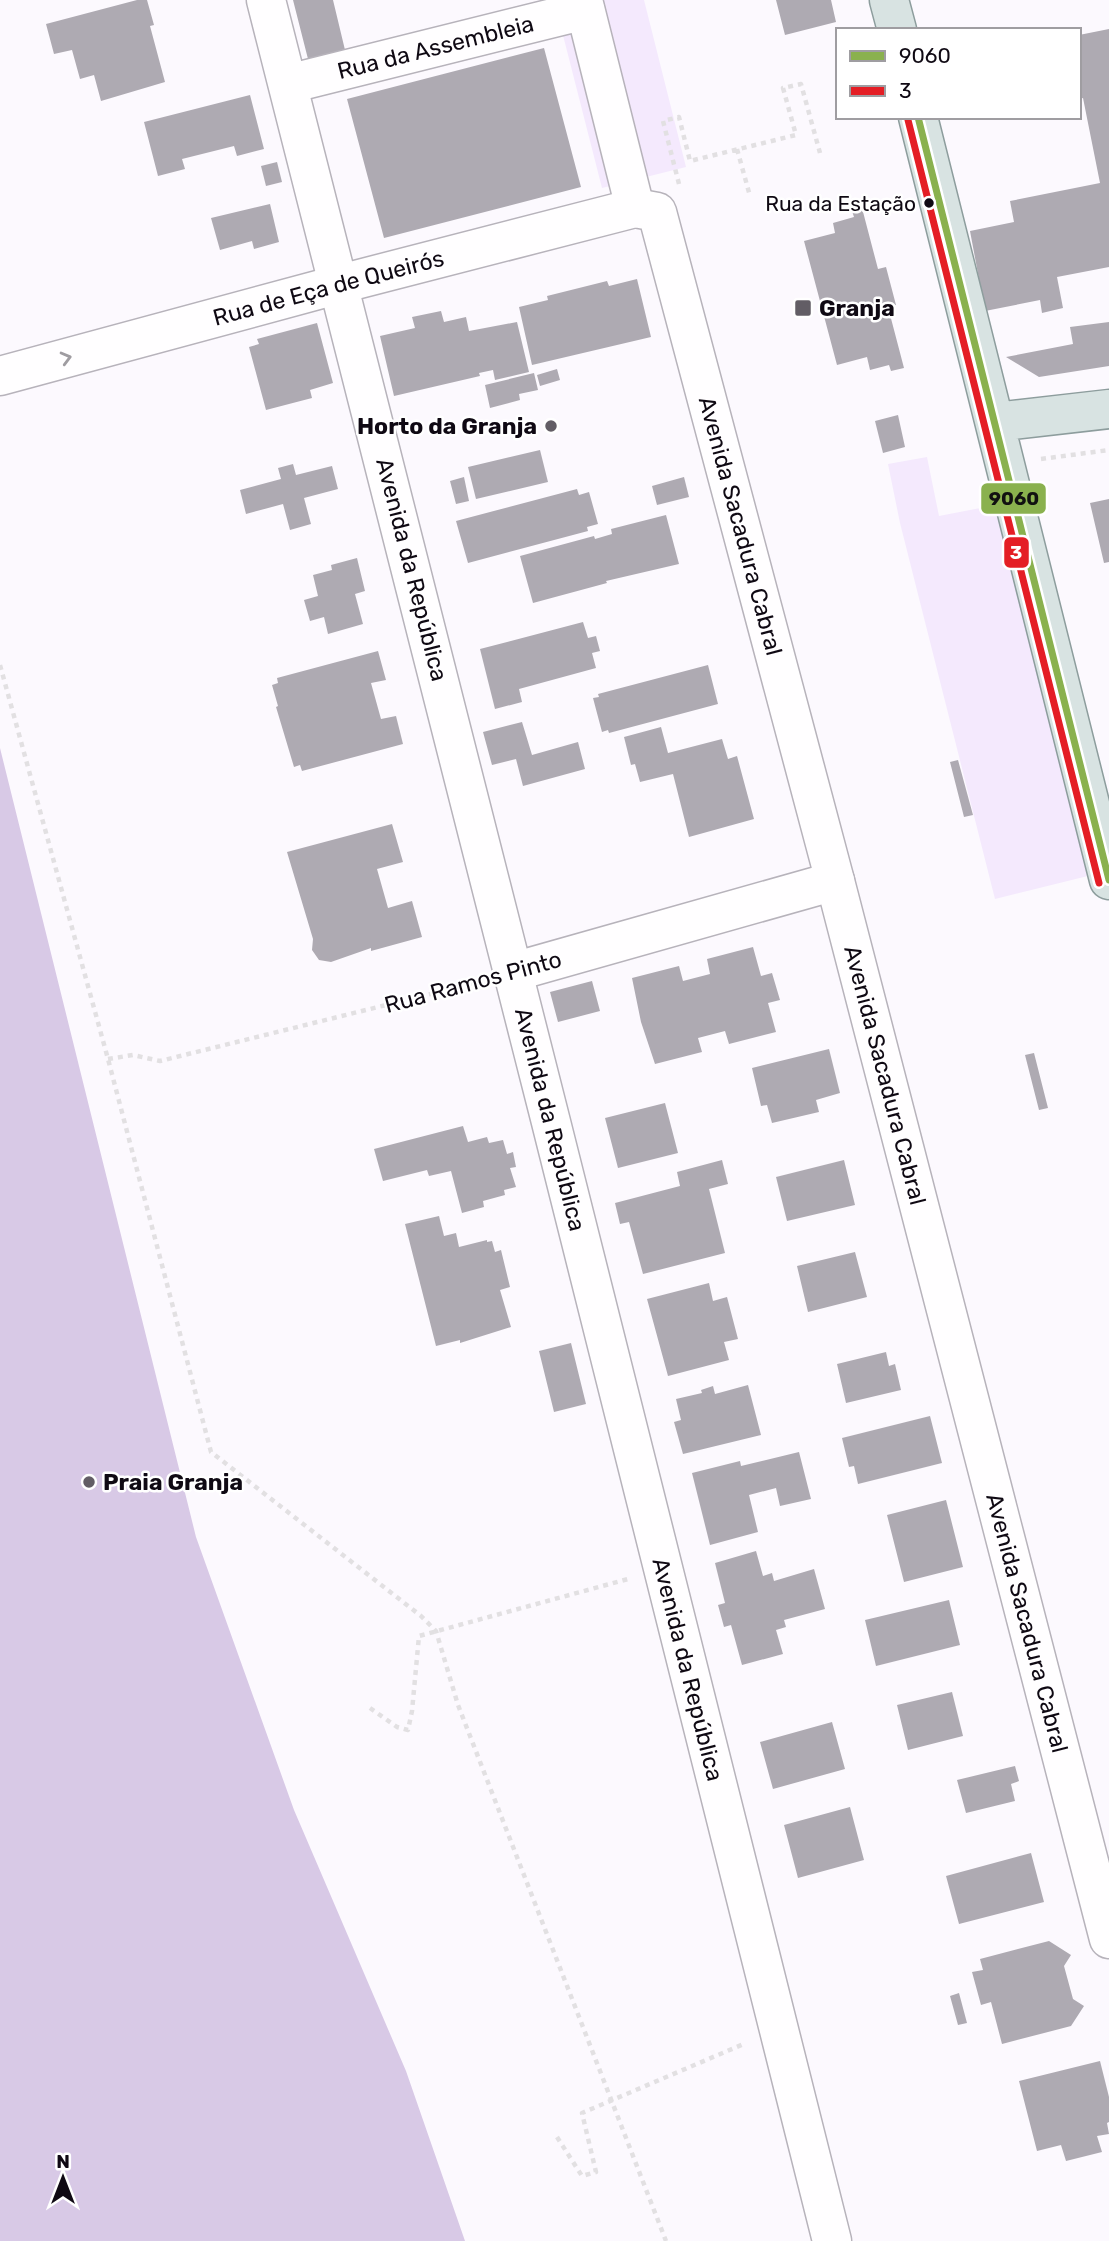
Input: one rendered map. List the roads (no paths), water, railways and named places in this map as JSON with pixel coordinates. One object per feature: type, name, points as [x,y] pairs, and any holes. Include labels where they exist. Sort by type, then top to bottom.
[{"type":"main road","points":[[889,0],[896,28]]},
{"type":"main road","points":[[919,119],[1109,880]]},
{"type":"main road","points":[[995,422],[1109,409]]},
{"type":"street","name":"Avenida da República","points":[[266,0],[340,284],[832,2241]]},
{"type":"street","name":"Rua da Assembleia","points":[[288,84],[584,5]]},
{"type":"street","name":"Avenida Sacadura Cabral","points":[[584,5],[657,202],[1109,1939]]},
{"type":"street","name":"Rua de Eça de Queirós","points":[[0,376],[657,202]]},
{"type":"street","name":"Rua Ramos Pinto","points":[[513,972],[835,881]]},
{"type":"place","name":"Rua da Estação","points":[[929,203]]},
{"type":"place","name":"Granja","points":[[803,308]]},
{"type":"place","name":"Horto da Granja","points":[[551,426]]},
{"type":"place","name":"Praia Granja","points":[[89,1482]]}]
